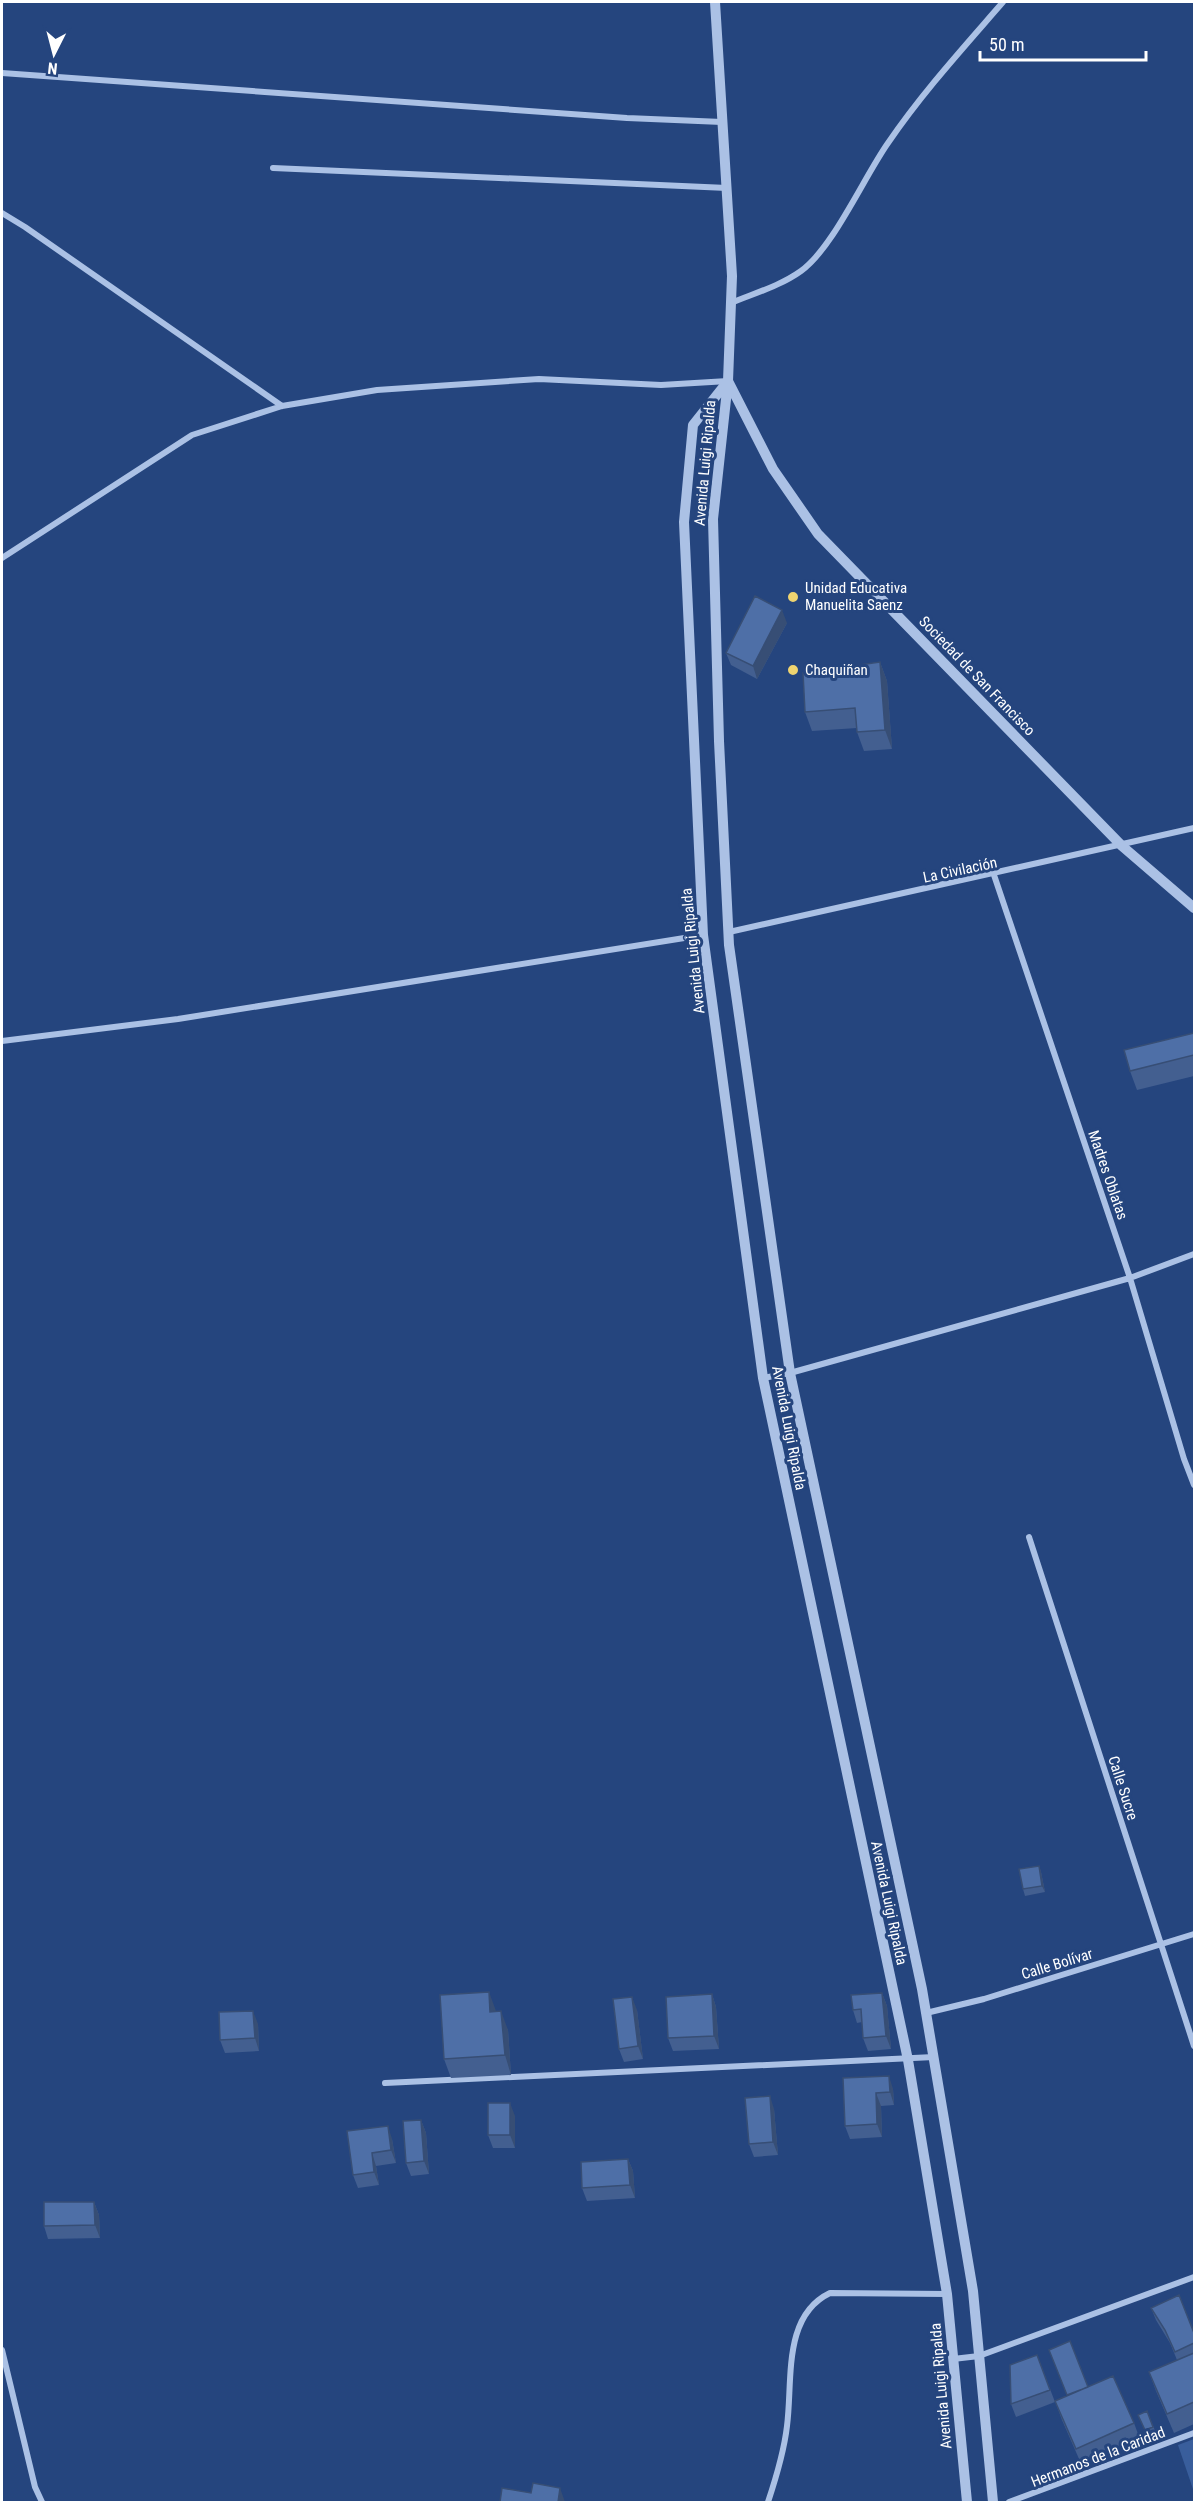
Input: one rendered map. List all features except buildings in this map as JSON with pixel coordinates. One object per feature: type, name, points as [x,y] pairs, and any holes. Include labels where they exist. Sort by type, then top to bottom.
[{"type":"street","points":[[2,558],[192,435],[282,406],[377,390],[539,379],[661,385],[728,381],[732,276],[714,2]]},
{"type":"street","points":[[731,303],[777,285],[803,270],[827,242],[888,142],[1003,2]]},
{"type":"street","points":[[2,73],[627,118],[722,122]]},
{"type":"street","points":[[273,168],[728,188]]},
{"type":"street","points":[[2,213],[25,226],[282,406]]},
{"type":"street","name":"Sociedad de San Francisco","points":[[728,381],[773,469],[818,534],[1122,846],[1194,908]]},
{"type":"street","name":"Avenida Luigi Ripalda","points":[[728,381],[713,519],[719,741],[729,932],[790,1373],[934,2057],[973,2291],[993,2502]]},
{"type":"street","name":"Avenida Luigi Ripalda","points":[[728,381],[693,425],[684,522],[703,936],[763,1378],[908,2060],[947,2294],[967,2502]]},
{"type":"street","name":"La Civilación","points":[[729,932],[994,875],[1194,828]]},
{"type":"street","name":"Madres Oblatas","points":[[994,875],[1130,1278],[1184,1459],[1194,1485]]},
{"type":"street","points":[[2,1041],[178,1019],[703,936]]},
{"type":"street","points":[[763,1378],[790,1373],[1130,1278],[1194,1254]]},
{"type":"street","name":"Calle Sucre","points":[[1029,1537],[1194,2046]]},
{"type":"street","name":"Calle Bolívar","points":[[926,2013],[984,1999],[1194,1934]]},
{"type":"street","points":[[385,2083],[934,2057]]},
{"type":"street","points":[[953,2359],[979,2356],[1194,2277]]},
{"type":"street","points":[[768,2502],[777,2477],[787,2428],[795,2337],[806,2312],[816,2300],[830,2293],[947,2294]]},
{"type":"street","points":[[2,2350],[35,2487],[42,2502]]},
{"type":"street","name":"Hermanos de la Caridad","points":[[1009,2502],[1194,2433]]},
{"type":"shaded area","points":[[1194,2439],[1194,2492],[1178,2445]]},
{"type":"place","name":"Unidad Educativa Manuelita Saenz","points":[[793,597]]},
{"type":"place","name":"Chaquiñan","points":[[793,670]]}]
